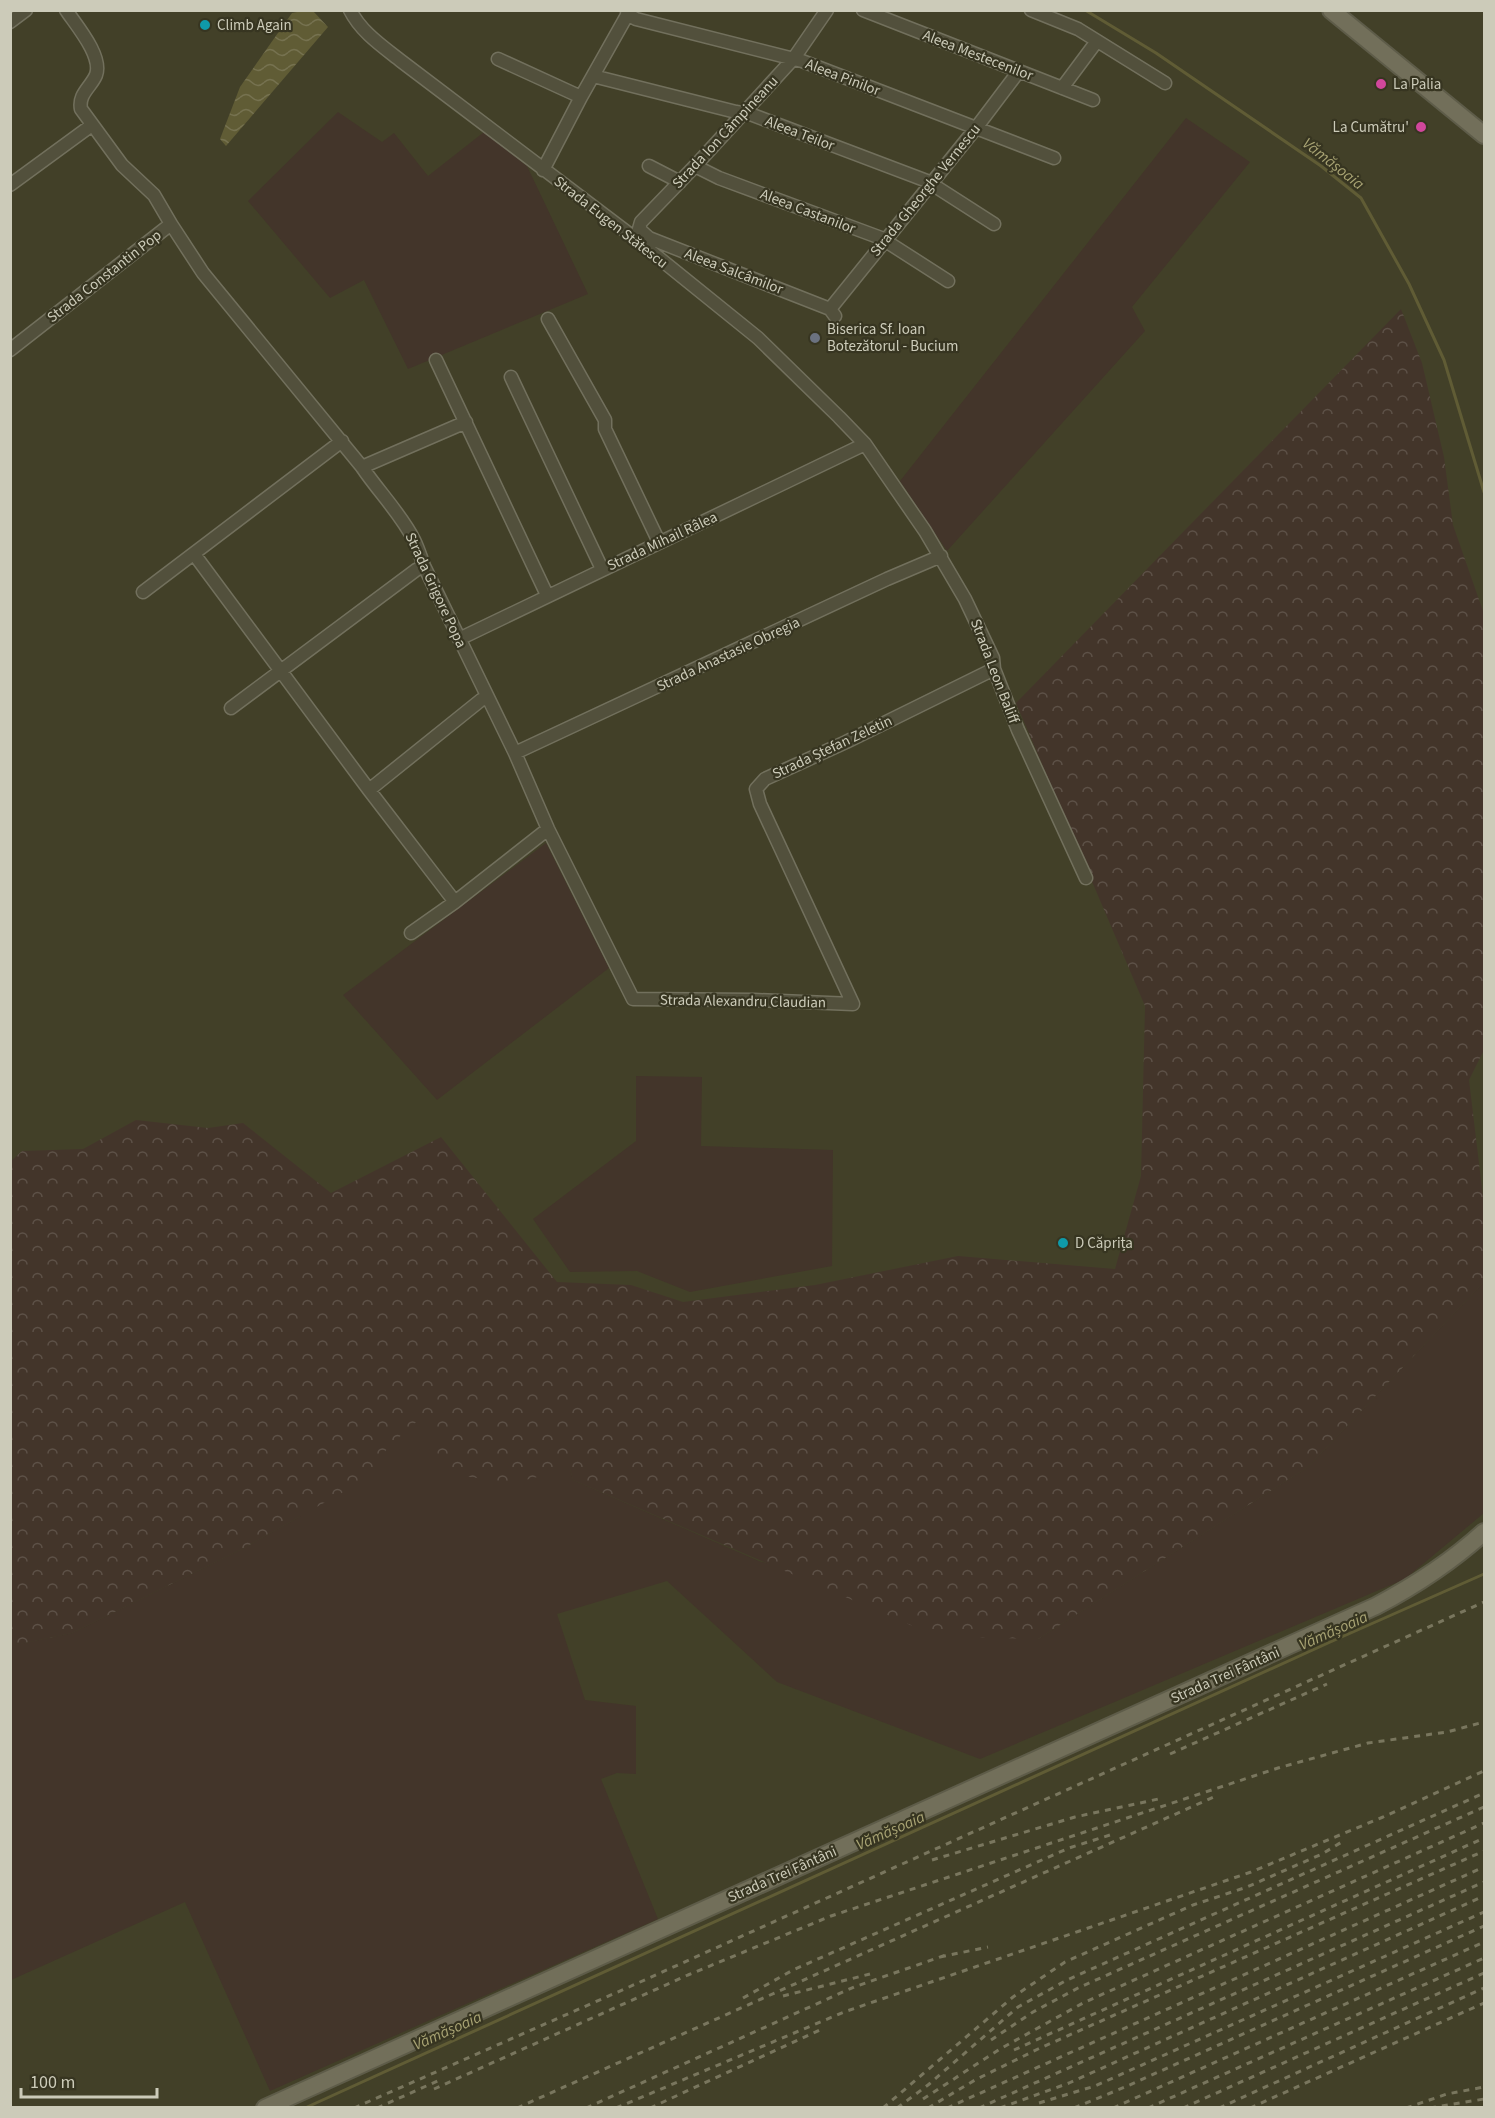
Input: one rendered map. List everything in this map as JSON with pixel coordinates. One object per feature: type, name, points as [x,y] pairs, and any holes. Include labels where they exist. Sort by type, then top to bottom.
[{"type":"main road","points":[[1331,10],[1485,135]]},
{"type":"main road","points":[[1347,10],[1485,124]]},
{"type":"main road","name":"Strada Trei Fântâni","points":[[265,2108],[1376,1606],[1425,1579],[1485,1532]]},
{"type":"street","points":[[10,22],[26,10]]},
{"type":"street","name":"Strada Constantin Pop","points":[[10,350],[171,224],[154,195],[122,165],[81,109],[80,100],[96,75],[97,61],[66,10]]},
{"type":"street","name":"Strada Eugen Stătescu","points":[[350,10],[366,33],[628,233],[758,339],[865,444]]},
{"type":"street","name":"Strada Ion Câmpineanu","points":[[641,222],[794,58],[827,10]]},
{"type":"street","name":"Aleea Mestecenilor","points":[[862,10],[1093,100]]},
{"type":"street","points":[[1031,10],[1078,30],[1165,82]]},
{"type":"street","points":[[543,170],[628,12]]},
{"type":"street","name":"Aleea Pinilor","points":[[628,12],[636,19],[794,58],[1053,158]]},
{"type":"street","points":[[1062,88],[1097,41]]},
{"type":"street","points":[[498,59],[581,97]]},
{"type":"street","name":"Strada Gheorghe Vernescu","points":[[833,312],[885,240],[1019,72]]},
{"type":"street","name":"Aleea Teilor","points":[[593,76],[750,114],[932,183],[994,224]]},
{"type":"street","points":[[10,185],[92,124]]},
{"type":"street","points":[[649,166],[680,182]]},
{"type":"street","name":"Aleea Castanilor","points":[[695,166],[719,178],[885,240],[948,281]]},
{"type":"street","name":"Aleea Salcâmilor","points":[[641,222],[639,229],[649,238],[833,312]]},
{"type":"street","name":"Strada Grigore Popa","points":[[171,224],[203,273],[342,441],[402,520],[414,540],[424,567],[515,753],[548,829],[633,999]]},
{"type":"street","points":[[548,319],[605,420],[605,429],[659,542]]},
{"type":"street","points":[[436,360],[547,595]]},
{"type":"street","points":[[511,376],[602,569]]},
{"type":"street","points":[[362,467],[466,422]]},
{"type":"street","points":[[143,592],[342,441]]},
{"type":"street","name":"Strada Mihail Râlea","points":[[459,639],[865,444]]},
{"type":"street","name":"Strada Leon Baliff","points":[[865,444],[909,505],[941,556],[981,631],[1018,730],[1086,878]]},
{"type":"street","points":[[194,554],[455,902]]},
{"type":"street","name":"Strada Anastasie Obregia","points":[[515,753],[886,579],[941,556]]},
{"type":"street","points":[[231,708],[416,570],[424,567]]},
{"type":"street","name":"Strada Ștefan Zeletin","points":[[853,1004],[760,804],[756,789],[765,779],[994,669]]},
{"type":"street","points":[[369,790],[480,700],[487,698]]},
{"type":"street","points":[[411,933],[455,902],[548,829]]},
{"type":"street","name":"Strada Alexandru Claudian","points":[[633,999],[853,1004]]},
{"type":"green space","points":[[338,112],[382,142],[394,133],[428,176],[484,132],[527,166],[588,294],[408,369],[364,280],[330,298],[248,201]]},
{"type":"green space","points":[[1186,118],[1250,162],[1132,307],[1145,331],[947,551],[900,481]]},
{"type":"green space","points":[[1401,309],[1422,363],[1444,457],[1453,525],[1484,614],[1484,1050],[1469,1080],[1484,1205],[1484,1282],[1308,1467],[1038,1639],[936,1636],[573,1480],[570,1469],[513,1483],[440,1473],[432,1414],[423,1416],[388,1447],[370,1477],[244,1548],[72,1633],[11,1646],[10,1162],[22,1151],[83,1149],[136,1120],[208,1128],[243,1123],[331,1193],[441,1137],[557,1282],[631,1285],[683,1302],[815,1285],[958,1256],[1115,1269],[1141,1176],[1145,1006],[1016,703]]},
{"type":"green space","points":[[546,843],[609,968],[437,1100],[343,995]]},
{"type":"green space","points":[[636,1076],[702,1077],[701,1146],[833,1150],[832,1266],[690,1292],[637,1271],[570,1272],[533,1219],[636,1141]]},
{"type":"green space","points":[[1484,1282],[1484,1513],[1405,1579],[980,1759],[777,1682],[667,1581],[557,1614],[585,1700],[636,1706],[636,1774],[617,1773],[601,1779],[658,1919],[270,2091],[185,1902],[11,1980],[10,1646],[72,1633],[244,1548],[299,1517],[481,1362],[570,1469],[573,1480],[759,1561],[1038,1639],[1308,1467]]},
{"type":"water","points":[[313,11],[328,27],[226,146],[220,139],[240,87],[292,13]]},
{"type":"waterway","name":"Vămășoaia","points":[[1085,10],[1156,53],[1321,166],[1361,198],[1409,284],[1444,360],[1484,492]]},
{"type":"waterway","name":"Vămășoaia","points":[[305,2108],[1484,1574]]},
{"type":"railway","points":[[354,2108],[629,1987],[1484,1602]]},
{"type":"railway","points":[[1170,1754],[1327,1684]]},
{"type":"railway","points":[[434,2089],[688,1975],[831,1916],[1278,1768],[1368,1743],[1447,1732],[1484,1722]]},
{"type":"railway","points":[[616,2108],[844,2012],[1251,1872],[1383,1817],[1484,1771]]},
{"type":"railway","points":[[897,2108],[928,2085],[1018,2007],[1067,1980],[1484,1793]]},
{"type":"railway","points":[[517,2108],[1216,1796]]},
{"type":"railway","points":[[932,1860],[1075,1817],[1163,1798]]},
{"type":"railway","points":[[991,2040],[1033,2012],[1078,1988],[1484,1807]]},
{"type":"railway","points":[[923,2099],[1000,2049],[1083,2003],[1484,1823]]},
{"type":"railway","points":[[743,1998],[793,1970],[1069,1848],[1110,1835]]},
{"type":"railway","points":[[1014,2050],[1484,1838]]},
{"type":"railway","points":[[883,2108],[1013,1997],[1065,1962],[1193,1905],[1247,1887],[1322,1854],[1345,1840]]},
{"type":"railway","points":[[928,2108],[975,2080],[1038,2049],[1484,1851]]},
{"type":"railway","points":[[947,2108],[1484,1867]]},
{"type":"railway","points":[[979,2108],[1484,1882]]},
{"type":"railway","points":[[1000,2108],[1069,2083],[1484,1896]]},
{"type":"railway","points":[[1039,2103],[1095,2086],[1484,1912]]},
{"type":"railway","points":[[1074,2108],[1484,1926]]},
{"type":"railway","points":[[1113,2108],[1484,1942]]},
{"type":"railway","points":[[940,1957],[988,1947]]},
{"type":"railway","points":[[586,2108],[854,1987],[946,1955]]},
{"type":"railway","points":[[1148,2108],[1484,1958]]},
{"type":"railway","points":[[1183,2108],[1484,1973]]},
{"type":"railway","points":[[783,1996],[870,1974]]},
{"type":"railway","points":[[1219,2108],[1484,1988]]},
{"type":"railway","points":[[1250,2108],[1484,2003]]},
{"type":"railway","points":[[650,2108],[820,2030]]},
{"type":"railway","points":[[377,2108],[442,2079]]},
{"type":"railway","points":[[1406,2108],[1447,2094],[1484,2087]]},
{"type":"railway","points":[[1430,2108],[1484,2099]]},
{"type":"place","name":"Climb Again","points":[[205,25]]},
{"type":"place","name":"La Palia","points":[[1381,84]]},
{"type":"place","name":"La Cumătru'","points":[[1421,127]]},
{"type":"place","name":"Biserica Sf. Ioan Botezătorul - Bucium","points":[[815,338]]},
{"type":"place","name":"D Căprița","points":[[1063,1243]]}]
